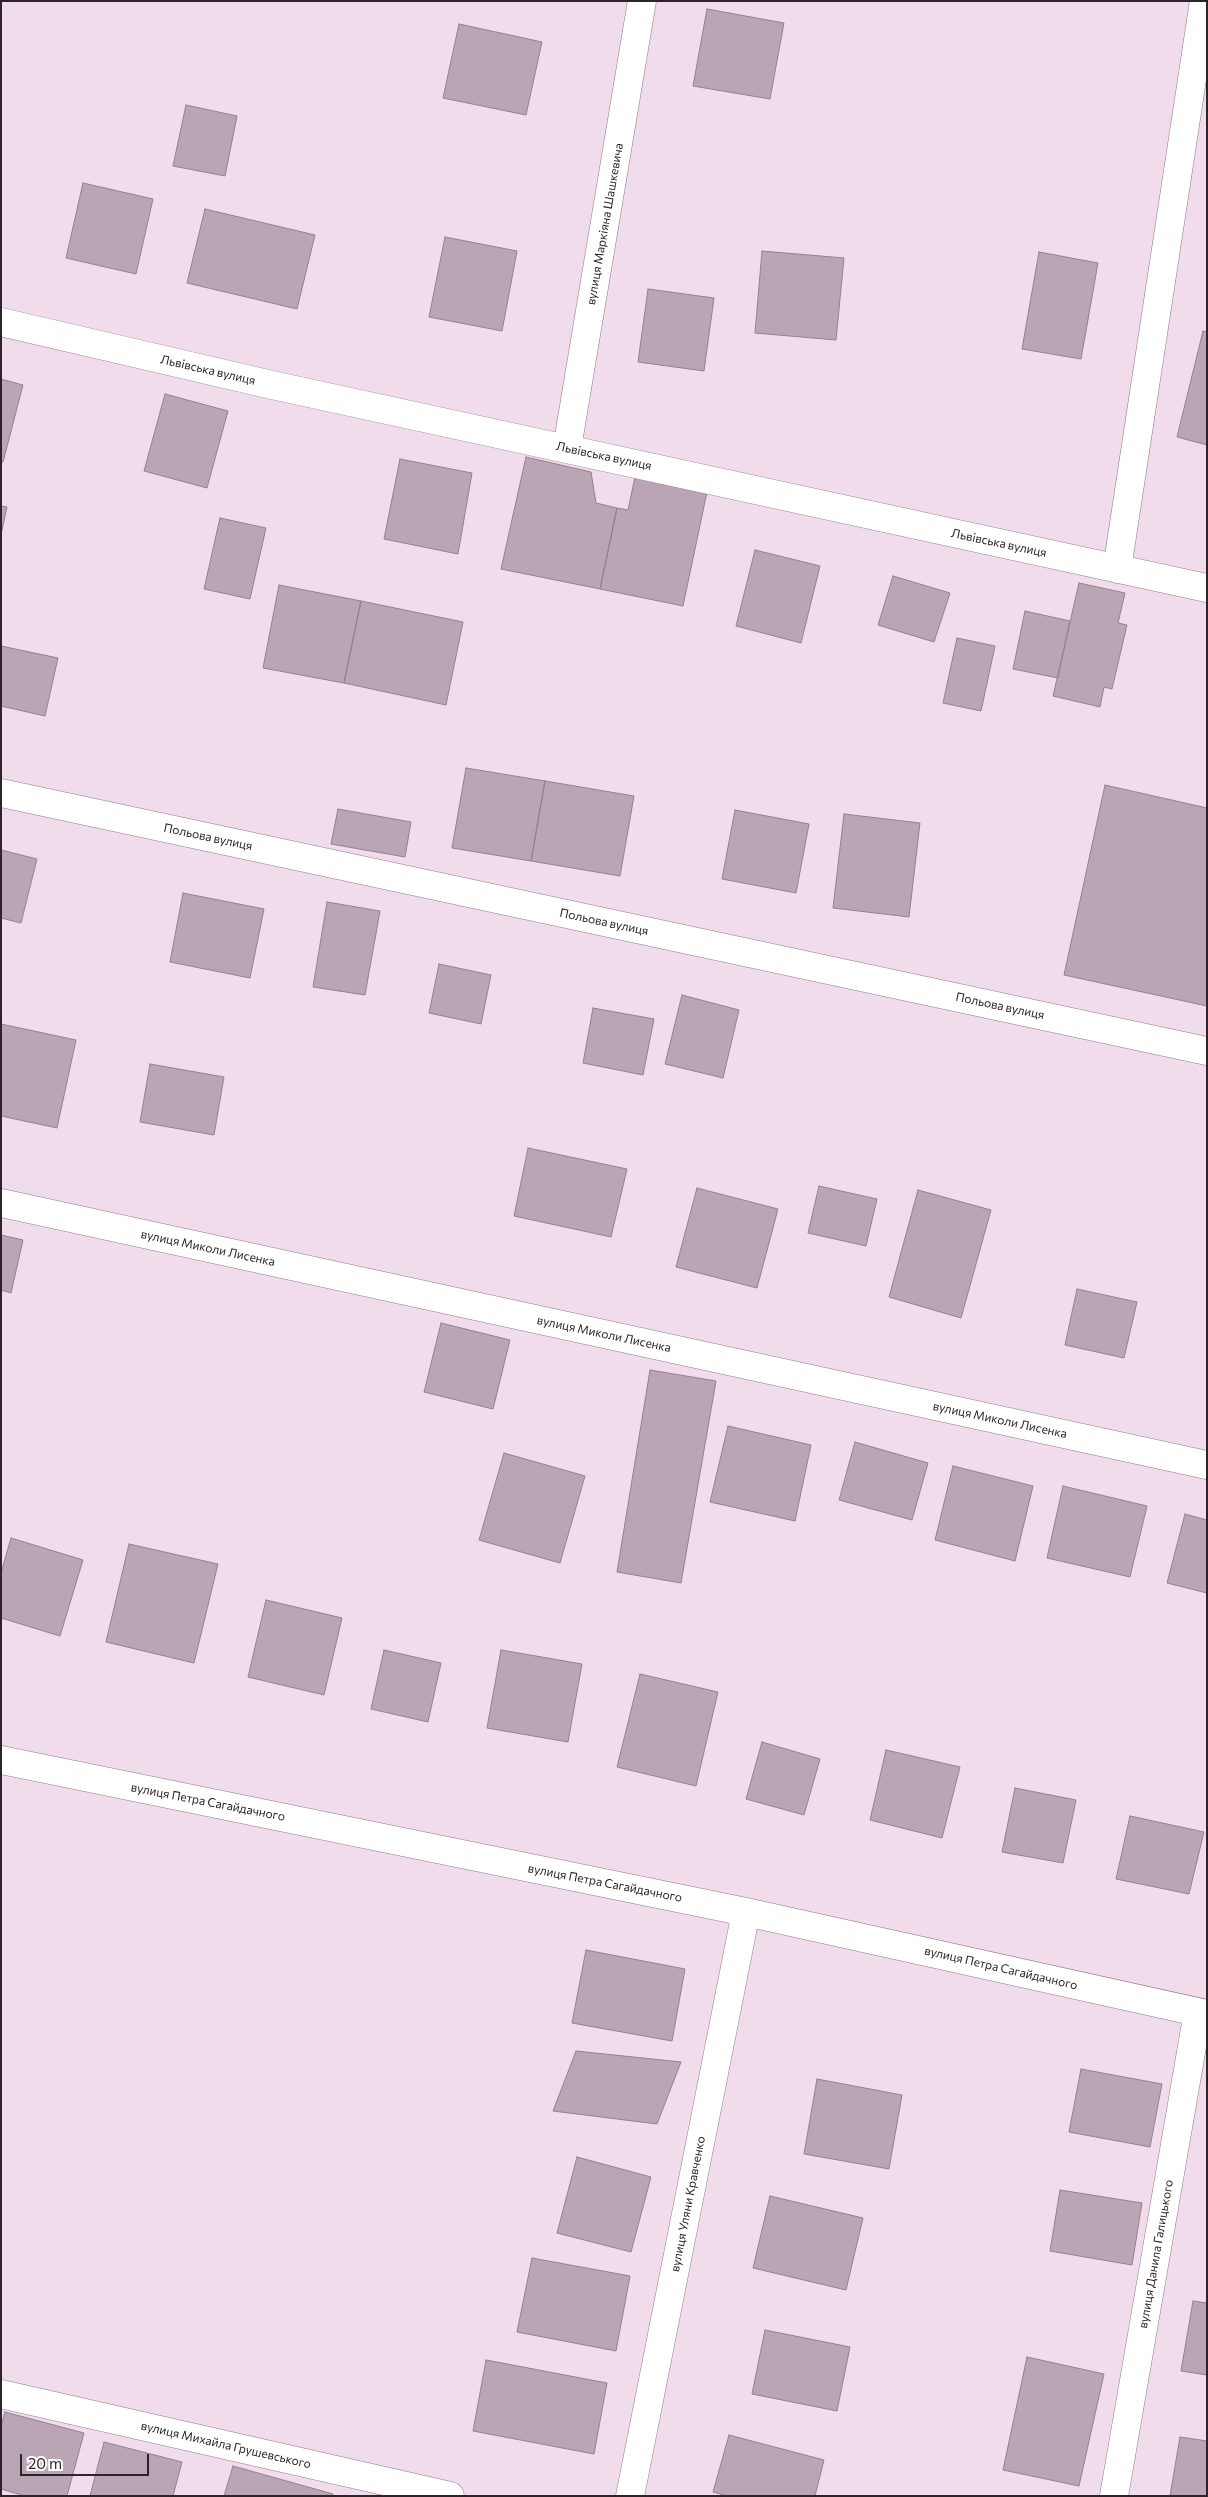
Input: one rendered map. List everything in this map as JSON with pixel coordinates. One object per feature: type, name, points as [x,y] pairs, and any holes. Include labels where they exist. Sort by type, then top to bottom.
[{"type":"street","name":"вулиця Маркіяна Шашкевича","points":[[567,448],[642,1]]},
{"type":"street","points":[[1117,569],[1204,1]]},
{"type":"street","name":"Львівська вулиця","points":[[1,322],[272,385],[1207,588]]},
{"type":"street","name":"Польова вулиця","points":[[1,793],[1207,1051]]},
{"type":"street","name":"вулиця Миколи Лисенка","points":[[1,1203],[1207,1466]]},
{"type":"street","name":"вулиця Петра Сагайдачного","points":[[1,1760],[746,1912],[1203,2013]]},
{"type":"street","name":"вулиця Уляни Кравченко","points":[[630,2496],[746,1912]]},
{"type":"street","name":"вулиця Данила Галицького","points":[[1114,2496],[1203,2013]]},
{"type":"street","name":"вулиця Михайла Грушевського","points":[[1,2394],[450,2496]]},
{"type":"building","points":[[707,9],[784,23],[770,99],[693,86]]},
{"type":"building","points":[[459,24],[542,42],[526,115],[443,98]]},
{"type":"building","points":[[186,105],[237,116],[225,176],[173,166]]},
{"type":"building","points":[[83,183],[153,199],[136,274],[66,258]]},
{"type":"building","points":[[205,209],[315,235],[297,309],[187,283]]},
{"type":"building","points":[[445,237],[517,251],[502,331],[429,317]]},
{"type":"building","points":[[762,251],[844,258],[836,340],[755,333]]},
{"type":"building","points":[[1039,252],[1098,263],[1081,359],[1022,349]]},
{"type":"building","points":[[648,289],[714,298],[704,371],[638,362]]},
{"type":"building","points":[[1203,331],[1207,332],[1207,445],[1177,437]]},
{"type":"building","points":[[1,379],[23,385],[3,462],[1,462]]},
{"type":"building","points":[[165,394],[228,411],[207,488],[144,471]]},
{"type":"building","points":[[526,457],[591,472],[596,503],[617,508],[600,589],[501,569]]},
{"type":"building","points":[[400,459],[472,473],[458,554],[384,539]]},
{"type":"building","points":[[635,477],[707,492],[683,606],[600,589],[617,508],[628,510]]},
{"type":"building","points":[[1,506],[7,507],[1,535]]},
{"type":"building","points":[[220,518],[266,528],[250,599],[204,589]]},
{"type":"building","points":[[755,550],[820,566],[801,643],[736,626]]},
{"type":"building","points":[[893,576],[950,593],[934,642],[878,625]]},
{"type":"building","points":[[1079,583],[1125,593],[1118,623],[1127,625],[1112,689],[1104,687],[1100,707],[1053,696]]},
{"type":"building","points":[[279,585],[361,601],[344,683],[263,668]]},
{"type":"building","points":[[361,601],[463,622],[446,705],[344,683]]},
{"type":"building","points":[[1025,611],[1070,621],[1058,678],[1013,669]]},
{"type":"building","points":[[957,638],[995,646],[981,711],[943,703]]},
{"type":"building","points":[[1,646],[58,658],[45,716],[1,706]]},
{"type":"building","points":[[466,768],[545,781],[531,861],[452,848]]},
{"type":"building","points":[[545,781],[634,796],[620,876],[531,861]]},
{"type":"building","points":[[1105,785],[1207,808],[1207,1006],[1064,975]]},
{"type":"building","points":[[338,809],[411,822],[405,857],[331,844]]},
{"type":"building","points":[[735,810],[809,824],[796,893],[722,879]]},
{"type":"building","points":[[844,814],[920,823],[909,917],[833,908]]},
{"type":"building","points":[[1,850],[37,859],[21,923],[1,918]]},
{"type":"building","points":[[183,893],[264,909],[250,978],[170,962]]},
{"type":"building","points":[[327,902],[380,911],[365,995],[313,987]]},
{"type":"building","points":[[439,964],[491,975],[481,1024],[429,1013]]},
{"type":"building","points":[[682,995],[739,1010],[723,1078],[665,1064]]},
{"type":"building","points":[[593,1008],[654,1019],[643,1075],[583,1063]]},
{"type":"building","points":[[1,1024],[76,1040],[57,1128],[1,1116]]},
{"type":"building","points":[[150,1064],[224,1077],[214,1135],[140,1122]]},
{"type":"building","points":[[528,1148],[627,1169],[611,1237],[514,1216]]},
{"type":"building","points":[[819,1186],[877,1199],[866,1246],[808,1233]]},
{"type":"building","points":[[697,1188],[778,1209],[757,1288],[676,1267]]},
{"type":"building","points":[[918,1190],[991,1210],[961,1318],[889,1297]]},
{"type":"building","points":[[1,1235],[23,1240],[11,1293],[1,1290]]},
{"type":"building","points":[[1077,1289],[1137,1302],[1124,1358],[1065,1345]]},
{"type":"building","points":[[441,1323],[510,1340],[493,1409],[424,1392]]},
{"type":"building","points":[[650,1370],[716,1381],[681,1583],[617,1572]]},
{"type":"building","points":[[728,1426],[811,1445],[795,1521],[710,1502]]},
{"type":"building","points":[[855,1442],[928,1463],[912,1520],[839,1500]]},
{"type":"building","points":[[504,1453],[585,1476],[560,1563],[479,1540]]},
{"type":"building","points":[[953,1466],[1033,1486],[1015,1561],[935,1540]]},
{"type":"building","points":[[1063,1486],[1147,1506],[1130,1577],[1047,1558]]},
{"type":"building","points":[[1185,1514],[1207,1520],[1207,1593],[1167,1583]]},
{"type":"building","points":[[11,1538],[83,1560],[60,1636],[1,1618],[1,1573]]},
{"type":"building","points":[[129,1544],[218,1564],[194,1663],[106,1642]]},
{"type":"building","points":[[266,1600],[342,1618],[324,1695],[248,1677]]},
{"type":"building","points":[[384,1650],[441,1663],[428,1722],[371,1709]]},
{"type":"building","points":[[501,1650],[582,1664],[568,1742],[487,1728]]},
{"type":"building","points":[[640,1674],[718,1692],[696,1786],[617,1767]]},
{"type":"building","points":[[762,1742],[820,1759],[804,1815],[746,1799]]},
{"type":"building","points":[[886,1750],[960,1767],[942,1838],[870,1820]]},
{"type":"building","points":[[1015,1788],[1076,1800],[1063,1863],[1002,1852]]},
{"type":"building","points":[[1130,1816],[1204,1832],[1189,1894],[1116,1879]]},
{"type":"building","points":[[586,1950],[685,1969],[672,2041],[572,2023]]},
{"type":"building","points":[[576,2051],[681,2062],[657,2124],[553,2111]]},
{"type":"building","points":[[1081,2069],[1162,2084],[1150,2147],[1069,2132]]},
{"type":"building","points":[[817,2079],[902,2095],[889,2169],[804,2154]]},
{"type":"building","points":[[577,2157],[651,2177],[631,2252],[557,2233]]},
{"type":"building","points":[[1060,2190],[1142,2203],[1132,2265],[1050,2251]]},
{"type":"building","points":[[770,2196],[863,2218],[846,2290],[753,2268]]},
{"type":"building","points":[[532,2258],[630,2276],[616,2351],[517,2332]]},
{"type":"building","points":[[1193,2301],[1207,2303],[1207,2375],[1181,2371]]},
{"type":"building","points":[[765,2330],[850,2347],[837,2411],[752,2394]]},
{"type":"building","points":[[1027,2357],[1104,2374],[1079,2486],[1003,2470]]},
{"type":"building","points":[[486,2360],[607,2383],[594,2454],[473,2431]]},
{"type":"building","points":[[5,2412],[84,2433],[67,2496],[25,2496],[1,2489],[1,2426]]},
{"type":"building","points":[[729,2435],[824,2460],[815,2496],[727,2496],[713,2492]]},
{"type":"building","points":[[1180,2437],[1207,2441],[1207,2496],[1170,2496]]},
{"type":"building","points":[[104,2442],[182,2462],[173,2496],[90,2496]]},
{"type":"building","points":[[233,2466],[333,2494],[333,2496],[224,2496]]}]
